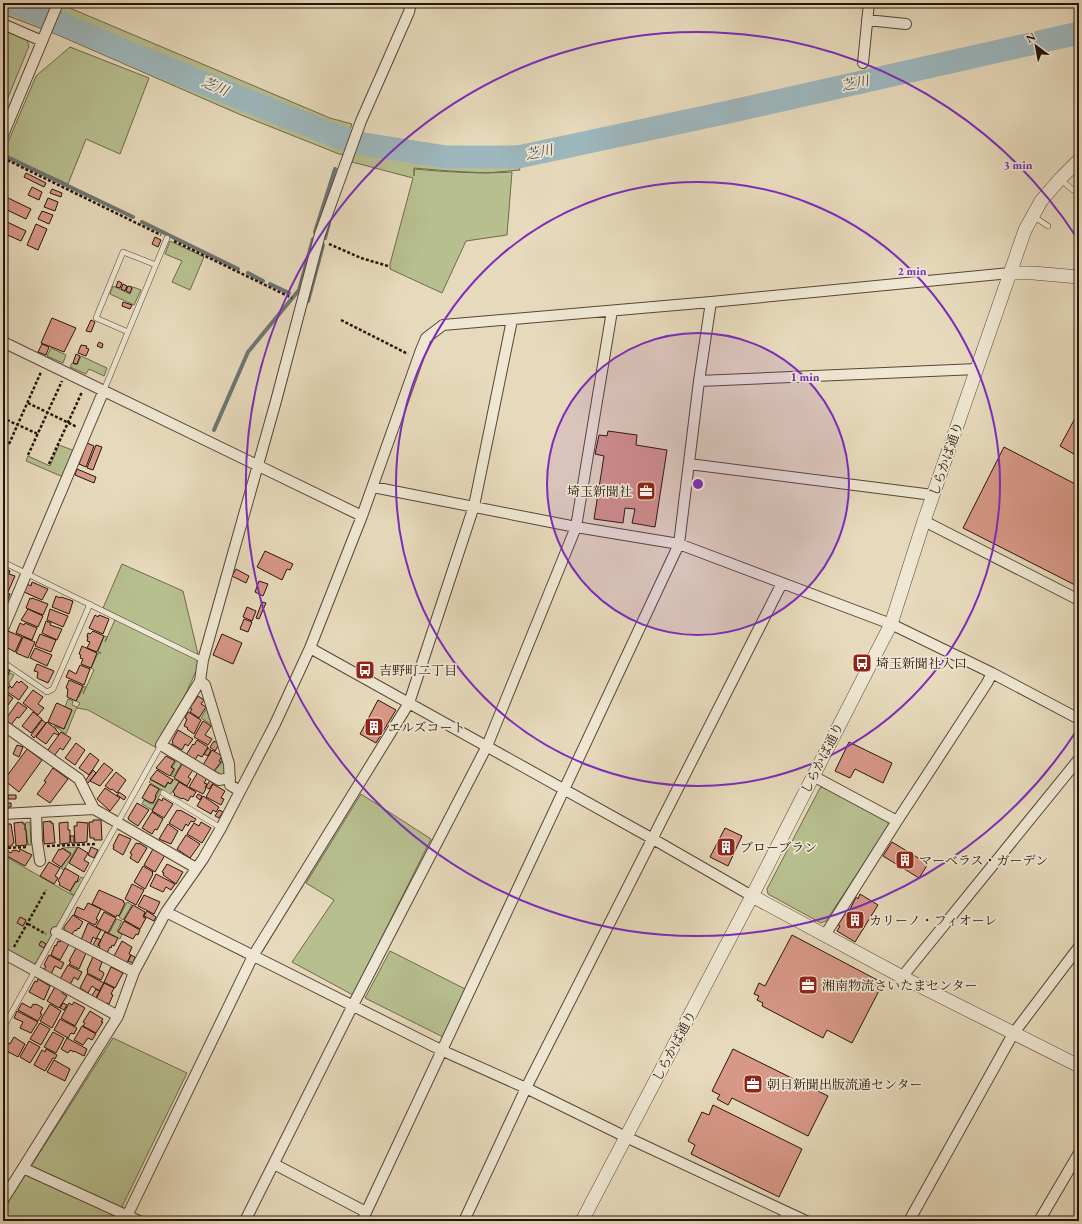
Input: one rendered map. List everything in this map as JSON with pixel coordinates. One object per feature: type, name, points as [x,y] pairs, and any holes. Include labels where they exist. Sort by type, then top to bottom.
[{"type":"street","points":[[3,135],[58,3]]},
{"type":"street","points":[[230,778],[219,780],[161,745],[200,681],[204,660],[319,240],[361,121],[409,12],[411,3]]},
{"type":"street","points":[[863,64],[869,3]]},
{"type":"street","points":[[868,20],[906,24]]},
{"type":"street","points":[[3,24],[44,37]]},
{"type":"street","name":"しらかば通り","points":[[582,1221],[752,896],[891,624],[924,521],[1025,230],[1041,201],[1079,160]]},
{"type":"street","points":[[3,1200],[118,1016],[134,972],[166,912],[221,828],[275,724],[310,648],[362,516],[426,338],[443,325],[711,302],[1010,273],[1033,273],[1079,277]]},
{"type":"street","points":[[274,1164],[364,1216],[679,544],[699,380],[711,302]]},
{"type":"street","points":[[245,1221],[353,1005],[487,746],[576,527],[612,311]]},
{"type":"street","points":[[127,1216],[253,956],[409,703],[474,506],[512,320]]},
{"type":"street","points":[[3,342],[362,516]]},
{"type":"street","points":[[699,380],[977,369]]},
{"type":"street","points":[[4,624],[104,390]]},
{"type":"street","points":[[689,464],[933,495]]},
{"type":"street","points":[[373,487],[576,527],[679,544],[891,624],[992,673],[1079,719]]},
{"type":"street","points":[[924,521],[1079,600]]},
{"type":"street","points":[[464,1221],[526,1088],[782,583]]},
{"type":"street","points":[[310,648],[653,839],[752,896],[902,977],[1079,1066]]},
{"type":"street","points":[[825,935],[897,821],[987,684],[992,673]]},
{"type":"street","points":[[200,681],[205,685],[220,736],[228,764],[230,785],[240,791]]},
{"type":"street","points":[[3,725],[79,779],[94,809],[196,868]]},
{"type":"street","points":[[902,977],[1079,759]]},
{"type":"street","points":[[813,776],[897,821]]},
{"type":"street","points":[[3,814],[94,809]]},
{"type":"street","points":[[36,812],[40,861]]},
{"type":"street","points":[[166,912],[441,1050],[526,1088],[785,1216],[806,1221]]},
{"type":"street","points":[[55,935],[134,972]]},
{"type":"street","points":[[909,1221],[1014,1034],[1079,947]]},
{"type":"street","points":[[8,952],[35,970],[118,1016]]},
{"type":"street","points":[[1039,1221],[1079,1153]]},
{"type":"street","points":[[23,1168],[139,1221]]},
{"type":"lane","points":[[1060,179],[1073,190]]},
{"type":"lane","points":[[1032,216],[1048,226]]},
{"type":"lane","points":[[104,390],[168,238]]},
{"type":"lane","points":[[128,332],[96,318],[123,252],[156,265]]},
{"type":"lane","points":[[3,562],[204,660]]},
{"type":"lane","points":[[3,662],[47,692],[53,689],[90,604]]},
{"type":"lane","points":[[3,1028],[5,1021],[55,935],[161,745]]},
{"type":"lane","points":[[163,793],[221,828]]},
{"type":"path","points":[[3,158],[290,298]]},
{"type":"path","points":[[319,240],[361,258],[388,266]]},
{"type":"path","points":[[340,320],[418,359]]},
{"type":"path","points":[[9,444],[46,362]]},
{"type":"path","points":[[28,455],[66,372]]},
{"type":"path","points":[[49,464],[86,382]]},
{"type":"path","points":[[27,403],[87,431]]},
{"type":"path","points":[[7,420],[38,434]]},
{"type":"path","points":[[3,848],[101,844],[105,846]]},
{"type":"path","points":[[8,952],[28,924],[46,890]]},
{"type":"path","points":[[28,924],[55,935]]},
{"type":"green space","points":[[3,3],[8,3],[338,139],[372,149],[443,160],[490,163],[517,160],[520,170],[490,173],[512,172],[507,235],[466,241],[442,293],[390,269],[390,264],[413,178],[352,162],[353,156],[339,154],[241,115],[58,35],[3,14]],"holes":[[[414,168],[449,171],[483,173],[439,171]]]},
{"type":"green space","points":[[21,3],[58,3],[330,118],[352,124],[347,137],[151,60]]},
{"type":"green space","points":[[3,30],[27,40],[29,46],[3,110]]},
{"type":"green space","points":[[70,47],[149,78],[120,154],[86,139],[68,184],[3,154],[36,76]]},
{"type":"green space","points":[[170,241],[204,257],[190,290],[172,282],[182,261],[165,254]]},
{"type":"green space","points":[[113,286],[130,294],[133,287],[141,290],[134,305],[110,294]]},
{"type":"green space","points":[[51,348],[66,355],[63,363],[47,356]]},
{"type":"green space","points":[[81,356],[107,368],[104,376],[89,369],[86,374],[70,367],[72,363],[77,365]]},
{"type":"green space","points":[[59,445],[75,451],[63,477],[26,461],[28,456],[50,466]]},
{"type":"green space","points":[[122,564],[183,591],[198,654],[196,655],[103,608]]},
{"type":"green space","points":[[115,620],[124,623],[198,660],[199,665],[186,693],[155,747],[88,710],[77,708],[80,703],[76,701],[84,686],[86,687],[83,694],[94,670],[91,668],[98,653],[101,653],[98,652],[104,636],[107,637],[105,642]]},
{"type":"green space","points":[[10,673],[14,675],[6,691],[3,689],[3,683]]},
{"type":"green space","points":[[68,699],[73,701],[72,705],[77,707],[66,734],[54,726],[64,729],[72,710],[65,707]]},
{"type":"green space","points":[[207,708],[212,725],[201,718]]},
{"type":"green space","points":[[223,757],[225,772],[221,775],[215,771],[222,762]]},
{"type":"green space","points":[[177,760],[182,763],[173,777],[171,776],[175,769],[172,767]]},
{"type":"green space","points":[[174,779],[179,782],[170,795],[149,782],[151,780],[165,788],[168,783],[171,784]]},
{"type":"green space","points":[[825,786],[886,819],[889,825],[826,921],[821,923],[768,894],[767,889],[820,788]]},
{"type":"green space","points":[[160,789],[162,791],[152,810],[142,804],[144,800],[153,804]]},
{"type":"green space","points":[[361,794],[431,839],[353,995],[292,962],[334,900],[306,883]]},
{"type":"green space","points":[[30,822],[31,845],[28,845],[25,823]]},
{"type":"green space","points":[[77,847],[64,870],[61,868],[71,853],[63,848]]},
{"type":"green space","points":[[3,855],[74,896],[35,964],[31,966],[3,950]]},
{"type":"green space","points":[[81,877],[84,878],[74,895],[70,892]]},
{"type":"green space","points":[[127,902],[132,905],[123,920],[119,917]]},
{"type":"green space","points":[[117,919],[122,921],[117,931],[122,934],[120,939],[109,933]]},
{"type":"green space","points":[[390,951],[467,990],[443,1037],[365,998]]},
{"type":"green space","points":[[113,1038],[187,1073],[117,1217],[126,1221],[3,1221],[3,1210]]},
{"type":"building","points":[[26,173],[46,183],[44,187],[24,177]]},
{"type":"building","points":[[32,187],[42,192],[39,200],[28,195]]},
{"type":"building","points":[[52,189],[62,193],[61,197],[50,193]]},
{"type":"building","points":[[6,197],[31,209],[26,219],[3,208],[3,203]]},
{"type":"building","points":[[48,198],[58,202],[55,211],[44,207]]},
{"type":"building","points":[[42,211],[53,215],[49,224],[38,219]]},
{"type":"building","points":[[3,220],[26,231],[21,241],[3,233]]},
{"type":"building","points":[[36,224],[47,229],[38,250],[27,245]]},
{"type":"building","points":[[155,237],[161,240],[158,247],[152,244]]},
{"type":"building","points":[[118,281],[122,283],[120,288],[116,287]]},
{"type":"building","points":[[123,284],[127,286],[125,291],[121,289]]},
{"type":"building","points":[[128,286],[132,287],[130,293],[126,291]]},
{"type":"building","points":[[123,302],[132,305],[130,309],[122,306]]},
{"type":"building","points":[[52,318],[76,328],[64,352],[41,343]]},
{"type":"building","points":[[91,320],[95,322],[91,332],[86,331]]},
{"type":"building","points":[[99,342],[103,344],[102,348],[97,346]]},
{"type":"building","points":[[42,344],[49,347],[46,355],[38,352]]},
{"type":"building","points":[[81,345],[87,346],[86,348],[89,349],[86,356],[78,353]]},
{"type":"building","points":[[76,354],[80,356],[77,364],[73,363]]},
{"type":"building","points":[[1079,411],[1079,457],[1060,446]]},
{"type":"building","points":[[608,431],[637,435],[636,445],[667,450],[655,527],[632,523],[635,509],[625,508],[623,523],[594,519],[604,456],[595,454],[599,435],[607,436]]},
{"type":"building","points":[[87,443],[94,446],[86,467],[79,464]]},
{"type":"building","points":[[96,445],[102,447],[93,470],[87,468]]},
{"type":"building","points":[[1004,447],[1079,486],[1079,587],[963,528]]},
{"type":"building","points":[[77,469],[96,477],[94,483],[75,475]]},
{"type":"building","points":[[265,551],[293,564],[290,570],[287,569],[282,580],[257,567]]},
{"type":"building","points":[[5,569],[10,571],[9,574],[15,576],[8,592],[3,590],[3,573]]},
{"type":"building","points":[[236,569],[249,576],[246,583],[232,576]]},
{"type":"building","points":[[259,581],[268,584],[263,596],[255,592]]},
{"type":"building","points":[[32,582],[48,589],[42,600],[24,592],[27,584],[31,586]]},
{"type":"building","points":[[3,591],[10,594],[5,606],[3,606]]},
{"type":"building","points":[[56,596],[73,601],[69,614],[52,607]]},
{"type":"building","points":[[30,598],[48,604],[43,615],[26,608]]},
{"type":"building","points":[[262,602],[266,603],[259,619],[256,618]]},
{"type":"building","points":[[247,607],[256,611],[252,621],[243,617]]},
{"type":"building","points":[[28,609],[43,616],[38,627],[21,620]]},
{"type":"building","points":[[50,609],[68,616],[63,627],[47,620]]},
{"type":"building","points":[[95,615],[109,619],[103,634],[89,628]]},
{"type":"building","points":[[244,619],[252,622],[248,632],[240,629]]},
{"type":"building","points":[[46,621],[51,623],[50,625],[62,629],[57,640],[42,633]]},
{"type":"building","points":[[20,623],[24,625],[25,623],[37,628],[32,640],[16,633]]},
{"type":"building","points":[[8,631],[22,637],[15,652],[6,647],[7,643],[3,641]]},
{"type":"building","points":[[93,631],[104,636],[97,652],[87,648],[90,642],[87,641],[88,633],[90,634]]},
{"type":"building","points":[[40,634],[56,640],[51,652],[35,646]]},
{"type":"building","points":[[222,634],[242,643],[233,664],[213,655]]},
{"type":"building","points":[[23,637],[35,642],[28,658],[16,653]]},
{"type":"building","points":[[82,646],[97,653],[91,668],[81,664],[83,659],[80,658],[81,655],[79,654]]},
{"type":"building","points":[[35,648],[52,655],[47,666],[30,658]]},
{"type":"building","points":[[37,664],[54,671],[48,683],[37,678],[38,672],[34,671]]},
{"type":"building","points":[[80,665],[90,669],[84,685],[66,677],[69,670],[76,674]]},
{"type":"building","points":[[3,666],[10,671],[3,682]]},
{"type":"building","points":[[69,680],[83,686],[76,701],[67,697],[68,689],[66,688]]},
{"type":"building","points":[[17,681],[19,683],[21,681],[28,687],[19,700],[6,691],[10,686],[12,688]]},
{"type":"building","points":[[33,690],[43,697],[38,704],[44,708],[38,715],[23,703]]},
{"type":"building","points":[[3,691],[13,698],[3,712]]},
{"type":"building","points":[[198,696],[204,700],[201,704],[206,707],[199,718],[190,712],[192,709],[190,708]]},
{"type":"building","name":"エルズコート","points":[[378,700],[396,710],[376,743],[360,734]]},
{"type":"building","points":[[18,702],[27,708],[11,725],[5,720]]},
{"type":"building","points":[[57,703],[72,710],[64,729],[48,722]]},
{"type":"building","points":[[33,712],[42,719],[31,733],[22,726]]},
{"type":"building","points":[[188,712],[201,720],[194,734],[184,726],[187,719],[185,718]]},
{"type":"building","points":[[42,720],[46,723],[34,738],[31,735]]},
{"type":"building","points":[[203,721],[211,726],[205,735],[212,739],[208,745],[194,737]]},
{"type":"building","points":[[47,722],[59,733],[58,735],[54,733],[46,744],[36,737]]},
{"type":"building","points":[[178,730],[193,739],[188,746],[185,744],[182,750],[172,744]]},
{"type":"building","points":[[61,732],[71,738],[63,750],[60,748],[54,756],[47,751]]},
{"type":"building","points":[[197,740],[208,747],[202,757],[198,755],[195,760],[186,755]]},
{"type":"building","points":[[214,741],[219,744],[215,751],[210,747]]},
{"type":"building","points":[[849,742],[892,763],[883,783],[855,769],[850,778],[835,771]]},
{"type":"building","points":[[76,743],[85,750],[75,765],[65,758]]},
{"type":"building","points":[[17,745],[23,747],[19,757],[13,754]]},
{"type":"building","points":[[208,748],[211,750],[208,756],[204,754]]},
{"type":"building","points":[[27,749],[42,760],[19,792],[4,780]]},
{"type":"building","points":[[212,750],[222,756],[219,761],[221,762],[214,771],[203,765]]},
{"type":"building","points":[[90,753],[99,760],[89,775],[79,768]]},
{"type":"building","points":[[166,756],[175,761],[171,767],[174,769],[170,776],[156,768]]},
{"type":"building","points":[[104,763],[113,770],[100,786],[90,781]]},
{"type":"building","points":[[182,764],[193,770],[188,777],[191,779],[187,786],[174,778]]},
{"type":"building","points":[[53,768],[68,779],[50,803],[37,794],[46,782],[44,781]]},
{"type":"building","points":[[93,770],[96,773],[88,783],[85,781]]},
{"type":"building","points":[[157,770],[173,780],[170,784],[168,782],[165,787],[150,779]]},
{"type":"building","points":[[116,772],[126,780],[117,793],[105,786]]},
{"type":"building","points":[[198,772],[207,778],[204,783],[207,784],[206,789],[203,794],[189,787]]},
{"type":"building","points":[[210,780],[214,782],[209,789],[206,787]]},
{"type":"building","points":[[179,782],[196,792],[188,801],[174,795],[175,794],[173,792]]},
{"type":"building","points":[[150,784],[159,789],[153,803],[142,798]]},
{"type":"building","points":[[213,784],[225,791],[221,798],[224,799],[221,805],[206,797]]},
{"type":"building","points":[[105,788],[120,798],[110,811],[97,799]]},
{"type":"building","points":[[119,792],[126,797],[124,800],[117,795]]},
{"type":"building","points":[[198,794],[202,796],[200,800],[196,797]]},
{"type":"building","points":[[8,795],[16,795],[16,799],[8,799]]},
{"type":"building","points":[[203,796],[219,807],[216,812],[213,810],[211,814],[197,806]]},
{"type":"building","points":[[163,798],[173,804],[164,818],[152,811],[159,799],[162,801]]},
{"type":"building","points":[[5,803],[11,803],[11,807],[5,807]]},
{"type":"building","points":[[137,803],[149,810],[138,826],[128,818]]},
{"type":"building","points":[[177,810],[180,810],[196,819],[194,822],[191,821],[188,826],[186,824],[182,831],[169,823]]},
{"type":"building","points":[[219,810],[223,812],[219,818],[215,816]]},
{"type":"building","points":[[152,812],[163,819],[157,830],[155,829],[152,834],[142,828]]},
{"type":"building","points":[[93,820],[101,820],[102,840],[94,840],[94,838],[90,838],[89,822],[93,822]]},
{"type":"building","points":[[51,821],[51,823],[53,823],[55,843],[44,844],[43,822]]},
{"type":"building","points":[[23,822],[23,824],[25,824],[27,845],[16,846],[14,823]]},
{"type":"building","points":[[68,822],[70,842],[60,844],[59,823]]},
{"type":"building","points":[[77,822],[88,823],[87,842],[75,843],[74,826],[77,826]]},
{"type":"building","points":[[201,822],[211,828],[202,843],[187,834],[194,823],[199,826]]},
{"type":"building","points":[[5,824],[11,824],[14,843],[12,846],[3,846],[3,829]]},
{"type":"building","points":[[168,824],[178,831],[171,844],[159,839]]},
{"type":"building","name":"ブローブラン","points":[[725,828],[742,836],[728,866],[710,857]]},
{"type":"building","points":[[119,834],[131,839],[123,855],[113,849]]},
{"type":"building","points":[[186,835],[200,844],[190,858],[177,849]]},
{"type":"building","points":[[70,836],[74,836],[74,843],[71,843]]},
{"type":"building","name":"マーベラス・ガーデン","points":[[892,842],[928,864],[919,878],[883,856]]},
{"type":"building","points":[[136,843],[139,843],[147,848],[138,863],[130,858],[132,854],[130,853]]},
{"type":"building","points":[[78,847],[88,853],[84,860],[89,863],[84,872],[69,863]]},
{"type":"building","points":[[91,847],[98,850],[94,858],[88,855]]},
{"type":"building","points":[[62,848],[71,854],[61,867],[52,861],[59,849],[61,850]]},
{"type":"building","points":[[20,849],[32,855],[25,866],[5,855],[7,851],[11,853],[13,850],[16,850],[19,852]]},
{"type":"building","points":[[153,849],[165,855],[155,872],[144,865]]},
{"type":"building","points":[[49,862],[60,868],[55,876],[58,878],[54,884],[40,876]]},
{"type":"building","points":[[167,864],[183,872],[176,884],[163,875],[164,873],[162,872]]},
{"type":"building","points":[[143,866],[153,872],[145,889],[134,882]]},
{"type":"building","points":[[65,868],[79,876],[77,882],[76,881],[70,891],[59,885],[60,883],[58,881]]},
{"type":"building","points":[[156,874],[175,884],[171,890],[166,887],[163,892],[150,886]]},
{"type":"building","points":[[132,884],[144,890],[136,905],[125,899]]},
{"type":"building","points":[[99,890],[124,901],[123,902],[125,903],[119,916],[117,915],[116,917],[92,904]]},
{"type":"building","name":"カリーノ・フィオーレ","points":[[860,894],[878,905],[855,942],[837,931],[840,926],[838,925],[845,914],[847,916],[856,897],[858,899]]},
{"type":"building","points":[[144,895],[160,902],[154,914],[138,906]]},
{"type":"building","points":[[88,903],[101,909],[95,925],[74,915],[77,907],[84,910]]},
{"type":"building","points":[[133,905],[145,912],[143,917],[146,918],[140,929],[124,920]]},
{"type":"building","points":[[147,911],[156,917],[154,921],[144,916]]},
{"type":"building","points":[[104,912],[116,918],[108,933],[96,927]]},
{"type":"building","points":[[73,915],[83,922],[79,929],[78,928],[76,931],[75,930],[72,934],[64,930],[64,927]]},
{"type":"building","points":[[20,917],[26,920],[23,926],[17,923]]},
{"type":"building","points":[[124,921],[140,930],[138,935],[136,934],[133,939],[118,932]]},
{"type":"building","points":[[88,923],[101,930],[96,939],[93,937],[90,945],[81,940]]},
{"type":"building","points":[[105,932],[118,938],[114,946],[112,945],[111,948],[110,947],[107,953],[99,948],[100,946],[98,945]]},
{"type":"building","points":[[792,935],[883,983],[852,1043],[827,1030],[823,1038],[762,1006],[763,1003],[757,1000],[759,996],[754,994],[759,983],[765,986]]},
{"type":"building","points":[[97,938],[101,940],[97,948],[92,946]]},
{"type":"building","points":[[61,940],[69,944],[60,960],[51,955],[55,945],[56,946],[58,941],[60,942]]},
{"type":"building","points":[[41,941],[46,944],[44,948],[39,945]]},
{"type":"building","points":[[122,941],[132,947],[129,954],[131,955],[127,963],[114,956]]},
{"type":"building","points":[[76,948],[86,953],[79,969],[69,964],[71,962],[69,961]]},
{"type":"building","points":[[49,955],[64,963],[61,969],[55,966],[51,974],[44,969],[46,966],[44,965]]},
{"type":"building","points":[[131,955],[135,957],[133,963],[128,961]]},
{"type":"building","points":[[93,957],[102,962],[99,970],[104,974],[101,980],[87,973]]},
{"type":"building","points":[[68,965],[82,972],[78,980],[74,977],[70,985],[60,979]]},
{"type":"building","points":[[111,967],[123,973],[115,988],[104,982]]},
{"type":"building","points":[[87,974],[104,983],[99,991],[92,986],[88,993],[80,988]]},
{"type":"building","points":[[38,979],[50,986],[44,1000],[29,992],[35,981],[37,982]]},
{"type":"building","points":[[104,983],[114,988],[109,1004],[107,1003],[106,1005],[96,999]]},
{"type":"building","points":[[55,987],[63,991],[62,993],[67,996],[59,1008],[47,1001]]},
{"type":"building","points":[[96,989],[100,991],[95,999],[91,997]]},
{"type":"building","points":[[74,1002],[85,1008],[75,1026],[61,1018],[69,1003],[72,1005]]},
{"type":"building","points":[[22,1003],[31,1008],[33,1004],[36,1004],[43,1008],[40,1013],[42,1014],[38,1021],[18,1010]]},
{"type":"building","points":[[63,1003],[67,1005],[64,1010],[60,1008]]},
{"type":"building","points":[[50,1004],[61,1011],[52,1028],[40,1021]]},
{"type":"building","points":[[17,1011],[38,1022],[31,1033],[20,1028],[23,1022],[14,1018]]},
{"type":"building","points":[[90,1011],[103,1019],[101,1022],[103,1022],[96,1033],[83,1026],[85,1023],[83,1022]]},
{"type":"building","points":[[60,1019],[77,1028],[74,1034],[71,1033],[68,1038],[54,1030]]},
{"type":"building","points":[[40,1023],[50,1029],[41,1045],[30,1039]]},
{"type":"building","points":[[82,1026],[96,1034],[92,1040],[88,1038],[83,1045],[74,1040]]},
{"type":"building","points":[[53,1032],[64,1038],[56,1053],[44,1047]]},
{"type":"building","points":[[14,1037],[25,1044],[18,1057],[3,1049],[3,1040],[10,1044]]},
{"type":"building","points":[[67,1038],[87,1049],[84,1056],[74,1051],[70,1050],[68,1053],[61,1049]]},
{"type":"building","points":[[29,1041],[40,1047],[30,1063],[20,1057]]},
{"type":"building","points":[[46,1049],[57,1055],[55,1059],[53,1058],[45,1071],[34,1065],[42,1050],[45,1052]]},
{"type":"building","points":[[733,1049],[828,1096],[808,1136],[732,1098],[728,1105],[717,1099],[720,1095],[712,1091]]},
{"type":"building","points":[[54,1060],[70,1069],[65,1081],[47,1072]]},
{"type":"building","points":[[713,1105],[802,1149],[779,1197],[691,1154],[695,1145],[688,1141],[702,1112],[709,1115]]},
{"type":"waterway","name":"芝川","points":[[14,3],[139,57],[338,137],[364,144],[446,157],[518,157],[724,113],[1079,33]]},
{"type":"waterway","points":[[3,155],[133,217]]},
{"type":"waterway","points":[[315,232],[335,169]]},
{"type":"waterway","points":[[142,222],[238,269]]},
{"type":"waterway","points":[[325,238],[329,223]]},
{"type":"waterway","points":[[214,430],[248,352],[299,290],[313,239]]},
{"type":"waterway","points":[[308,301],[323,245]]},
{"type":"waterway","points":[[248,273],[263,281]]},
{"type":"waterway","points":[[270,284],[289,293]]},
{"type":"place","name":"埼玉新聞社","points":[[646,491]]},
{"type":"place","name":"埼玉新聞社入口","points":[[862,663]]},
{"type":"place","name":"吉野町二丁目","points":[[365,670]]},
{"type":"place","name":"エルズコート","points":[[374,727]]},
{"type":"place","name":"ブローブラン","points":[[726,847]]},
{"type":"place","name":"マーベラス・ガーデン","points":[[905,860]]},
{"type":"place","name":"カリーノ・フィオーレ","points":[[855,920]]},
{"type":"place","name":"湘南物流さいたまセンター","points":[[808,985]]},
{"type":"place","name":"朝日新聞出版流通センター","points":[[753,1084]]}]
